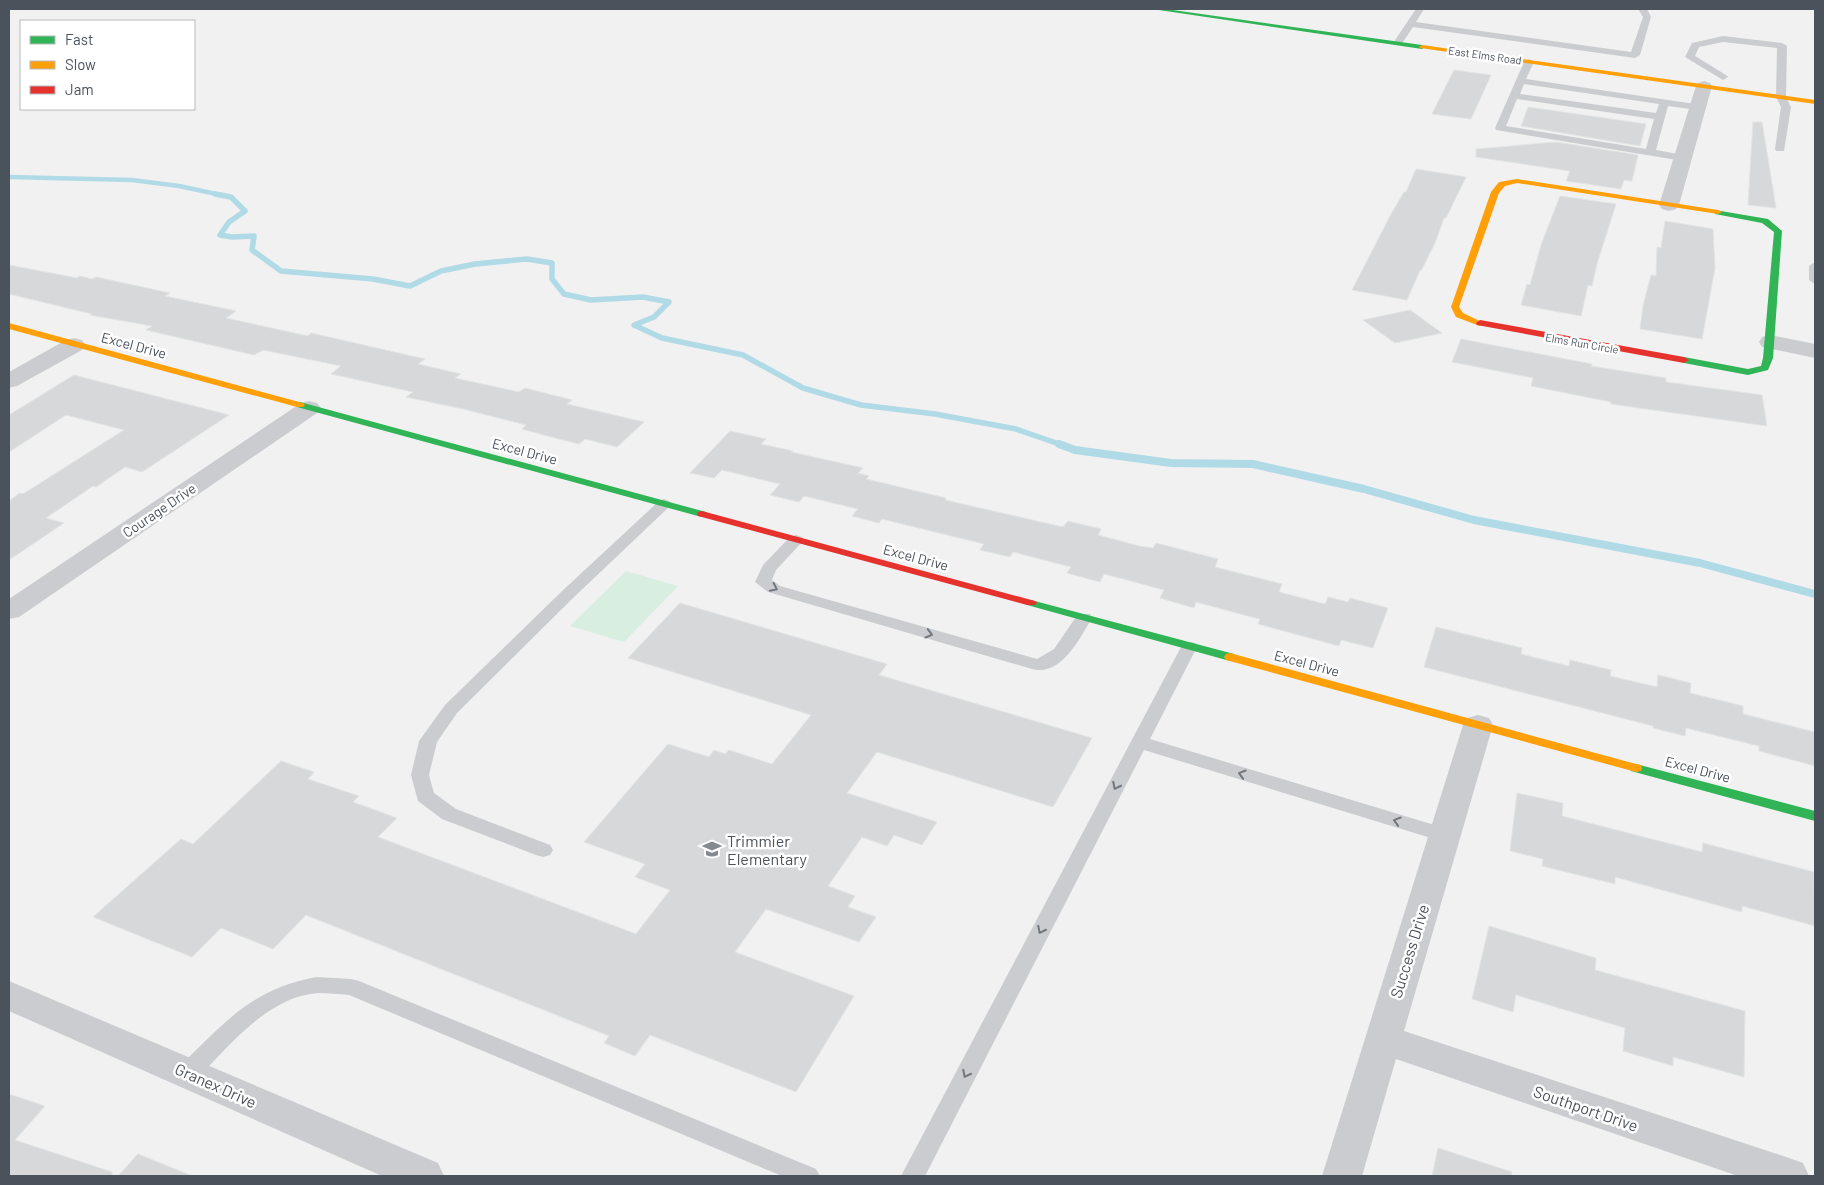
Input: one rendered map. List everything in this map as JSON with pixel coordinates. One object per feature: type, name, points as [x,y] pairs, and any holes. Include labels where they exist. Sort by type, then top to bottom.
[{"type":"street","name":"East Elms Road","points":[[1155,9],[1815,102]]},
{"type":"street","points":[[1669,205],[1704,86]]},
{"type":"street","name":"Elms Run Circle","points":[[1517,181],[1669,205],[1765,221],[1778,231],[1770,342],[1765,368],[1748,372],[1478,323],[1459,315],[1455,307],[1495,192],[1502,184],[1517,181]]},
{"type":"street","name":"Excel Drive","points":[[9,326],[1815,816]]},
{"type":"street","points":[[1770,342],[1815,351]]},
{"type":"street","points":[[9,381],[74,344]]},
{"type":"street","name":"Courage Drive","points":[[9,611],[309,408]]},
{"type":"street","name":"Success Drive","points":[[1342,1176],[1478,725]]},
{"type":"street","name":"Granex Drive","points":[[9,994],[424,1176]]},
{"type":"street","name":"Southport Drive","points":[[1383,1039],[1789,1176]]},
{"type":"lane","points":[[1398,43],[1420,9]]},
{"type":"lane","points":[[1410,24],[1635,55],[1647,17],[1646,12],[1642,9]]},
{"type":"lane","points":[[1724,77],[1690,57],[1695,45],[1723,38],[1782,46],[1781,97],[1786,107],[1780,149]]},
{"type":"lane","points":[[1726,50],[1728,39]]},
{"type":"lane","points":[[1530,62],[1500,128],[1683,158]]},
{"type":"lane","points":[[1722,89],[1725,63]]},
{"type":"lane","points":[[1521,81],[1698,107]]},
{"type":"lane","points":[[1514,96],[1660,117]]},
{"type":"lane","points":[[1650,152],[1664,102]]},
{"type":"lane","points":[[1815,266],[1815,280]]},
{"type":"lane","points":[[543,850],[449,814],[425,796],[420,775],[428,741],[450,709],[664,504]]},
{"type":"lane","points":[[796,540],[769,568],[763,582],[774,589],[1038,665],[1052,661],[1064,650],[1084,618]]},
{"type":"lane","points":[[913,1176],[1189,647]]},
{"type":"lane","points":[[1139,742],[1444,835]]},
{"type":"lane","points":[[188,1073],[255,1008],[285,991],[317,984],[351,987],[808,1176]]},
{"type":"green space","points":[[626,571],[678,586],[624,642],[570,626]]},
{"type":"building","points":[[1454,70],[1491,75],[1471,119],[1432,114]]},
{"type":"building","points":[[1528,107],[1646,124],[1640,146],[1521,126]]},
{"type":"building","points":[[1753,122],[1762,122],[1776,208],[1748,205]]},
{"type":"building","points":[[1556,142],[1638,155],[1632,181],[1624,180],[1621,189],[1566,181],[1570,171],[1476,157],[1476,149]]},
{"type":"building","points":[[1416,169],[1466,177],[1446,218],[1444,218],[1435,243],[1420,270],[1407,300],[1352,290],[1390,216],[1404,192],[1406,192]]},
{"type":"building","points":[[1560,196],[1616,204],[1592,286],[1588,285],[1581,316],[1521,305],[1527,284],[1530,285],[1541,245]]},
{"type":"building","points":[[1665,221],[1713,229],[1715,268],[1702,339],[1640,329],[1643,306],[1651,275],[1656,276],[1657,247],[1661,248]]},
{"type":"building","points":[[9,265],[77,278],[80,276],[92,279],[96,277],[170,293],[165,296],[236,311],[226,318],[308,336],[311,333],[425,359],[418,364],[461,374],[455,378],[519,392],[525,388],[572,400],[567,404],[644,422],[617,447],[585,439],[579,444],[522,429],[526,425],[406,397],[413,392],[331,374],[341,366],[263,350],[254,355],[146,330],[152,326],[90,315],[92,314],[9,294]]},
{"type":"building","points":[[1410,310],[1442,333],[1395,343],[1363,320]]},
{"type":"building","points":[[1461,339],[1592,364],[1591,366],[1666,378],[1666,382],[1762,395],[1767,426],[1611,404],[1611,402],[1531,386],[1533,378],[1452,362]]},
{"type":"building","points":[[74,375],[229,415],[142,472],[125,467],[96,487],[93,486],[46,518],[64,523],[9,560],[9,501],[124,430],[66,415],[9,452],[9,415]]},
{"type":"building","points":[[730,431],[766,439],[761,444],[863,468],[858,473],[869,476],[866,479],[946,498],[945,500],[1063,527],[1068,521],[1101,529],[1098,535],[1139,546],[1153,548],[1156,543],[1218,559],[1215,567],[1282,584],[1279,592],[1325,604],[1328,597],[1348,602],[1350,598],[1388,608],[1373,648],[1341,640],[1339,646],[1258,624],[1260,619],[1196,602],[1194,608],[1160,598],[1164,590],[1131,581],[1104,574],[1100,582],[1067,573],[1071,567],[1013,552],[1010,557],[980,550],[984,544],[882,519],[879,523],[852,516],[858,509],[804,496],[799,502],[770,495],[780,484],[722,470],[714,478],[690,473]]},
{"type":"building","points":[[680,603],[887,664],[879,675],[1092,738],[1053,807],[877,752],[847,793],[937,822],[922,845],[894,835],[887,846],[862,837],[828,886],[855,896],[848,907],[876,917],[859,942],[766,909],[735,952],[854,996],[796,1092],[650,1035],[635,1056],[604,1043],[609,1036],[306,915],[273,949],[221,928],[192,957],[93,917],[181,839],[193,844],[281,761],[314,772],[308,779],[359,796],[353,802],[397,818],[378,837],[636,934],[670,890],[635,877],[645,864],[584,842],[668,744],[709,757],[714,750],[725,754],[729,750],[772,764],[811,715],[628,658]]},
{"type":"building","points":[[1436,627],[1522,648],[1521,654],[1569,666],[1570,660],[1611,670],[1610,676],[1657,687],[1658,675],[1691,683],[1690,693],[1743,706],[1743,714],[1815,732],[1815,766],[1759,751],[1759,746],[1686,728],[1685,736],[1424,667]]},
{"type":"building","points":[[1517,793],[1563,803],[1562,816],[1702,852],[1703,843],[1814,872],[1815,926],[1742,906],[1742,912],[1615,877],[1615,884],[1542,866],[1543,859],[1510,851]]},
{"type":"building","points":[[1489,926],[1596,958],[1595,970],[1745,1011],[1744,1077],[1673,1057],[1673,1066],[1623,1051],[1625,1028],[1516,995],[1513,1012],[1472,999]]},
{"type":"building","points":[[9,1094],[45,1106],[15,1140],[112,1172],[112,1176],[9,1176]]},
{"type":"building","points":[[1438,1148],[1512,1172],[1511,1176],[1432,1176]]},
{"type":"building","points":[[138,1154],[190,1175],[190,1176],[118,1176]]},
{"type":"waterway","points":[[9,177],[132,180],[179,186],[221,195]]},
{"type":"waterway","points":[[215,194],[231,197],[245,211],[229,222],[220,235],[232,237],[254,236],[252,250],[281,271],[373,279],[410,286],[441,271],[475,264],[527,259],[552,263],[552,279],[564,294],[591,300],[643,297],[669,302],[654,317],[634,325],[662,338],[743,355],[803,388],[861,405],[935,414],[1016,429],[1062,445]]},
{"type":"waterway","points":[[1059,444],[1075,450],[1171,463],[1253,464],[1364,489],[1474,520],[1700,563],[1815,594]]},
{"type":"traffic: fast","points":[[1155,9],[1422,47]]},
{"type":"traffic: fast","points":[[1684,360],[1748,372],[1765,368],[1768,358],[1778,231],[1765,221],[1718,212]]},
{"type":"traffic: fast","points":[[300,405],[702,514]]},
{"type":"traffic: fast","points":[[1031,603],[1230,657]]},
{"type":"traffic: fast","points":[[1636,768],[1815,816]]},
{"type":"traffic: slow","points":[[1422,47],[1815,102]]},
{"type":"traffic: slow","points":[[1517,181],[1718,212]]},
{"type":"traffic: slow","points":[[1480,323],[1459,315],[1455,307],[1495,192],[1502,184],[1517,181]]},
{"type":"traffic: slow","points":[[9,326],[300,405]]},
{"type":"traffic: slow","points":[[1230,657],[1636,768]]},
{"type":"traffic: jam","points":[[1480,323],[1684,360]]},
{"type":"traffic: jam","points":[[702,514],[1031,603]]},
{"type":"place","name":"Trimmier Elementary","points":[[712,849]]}]
